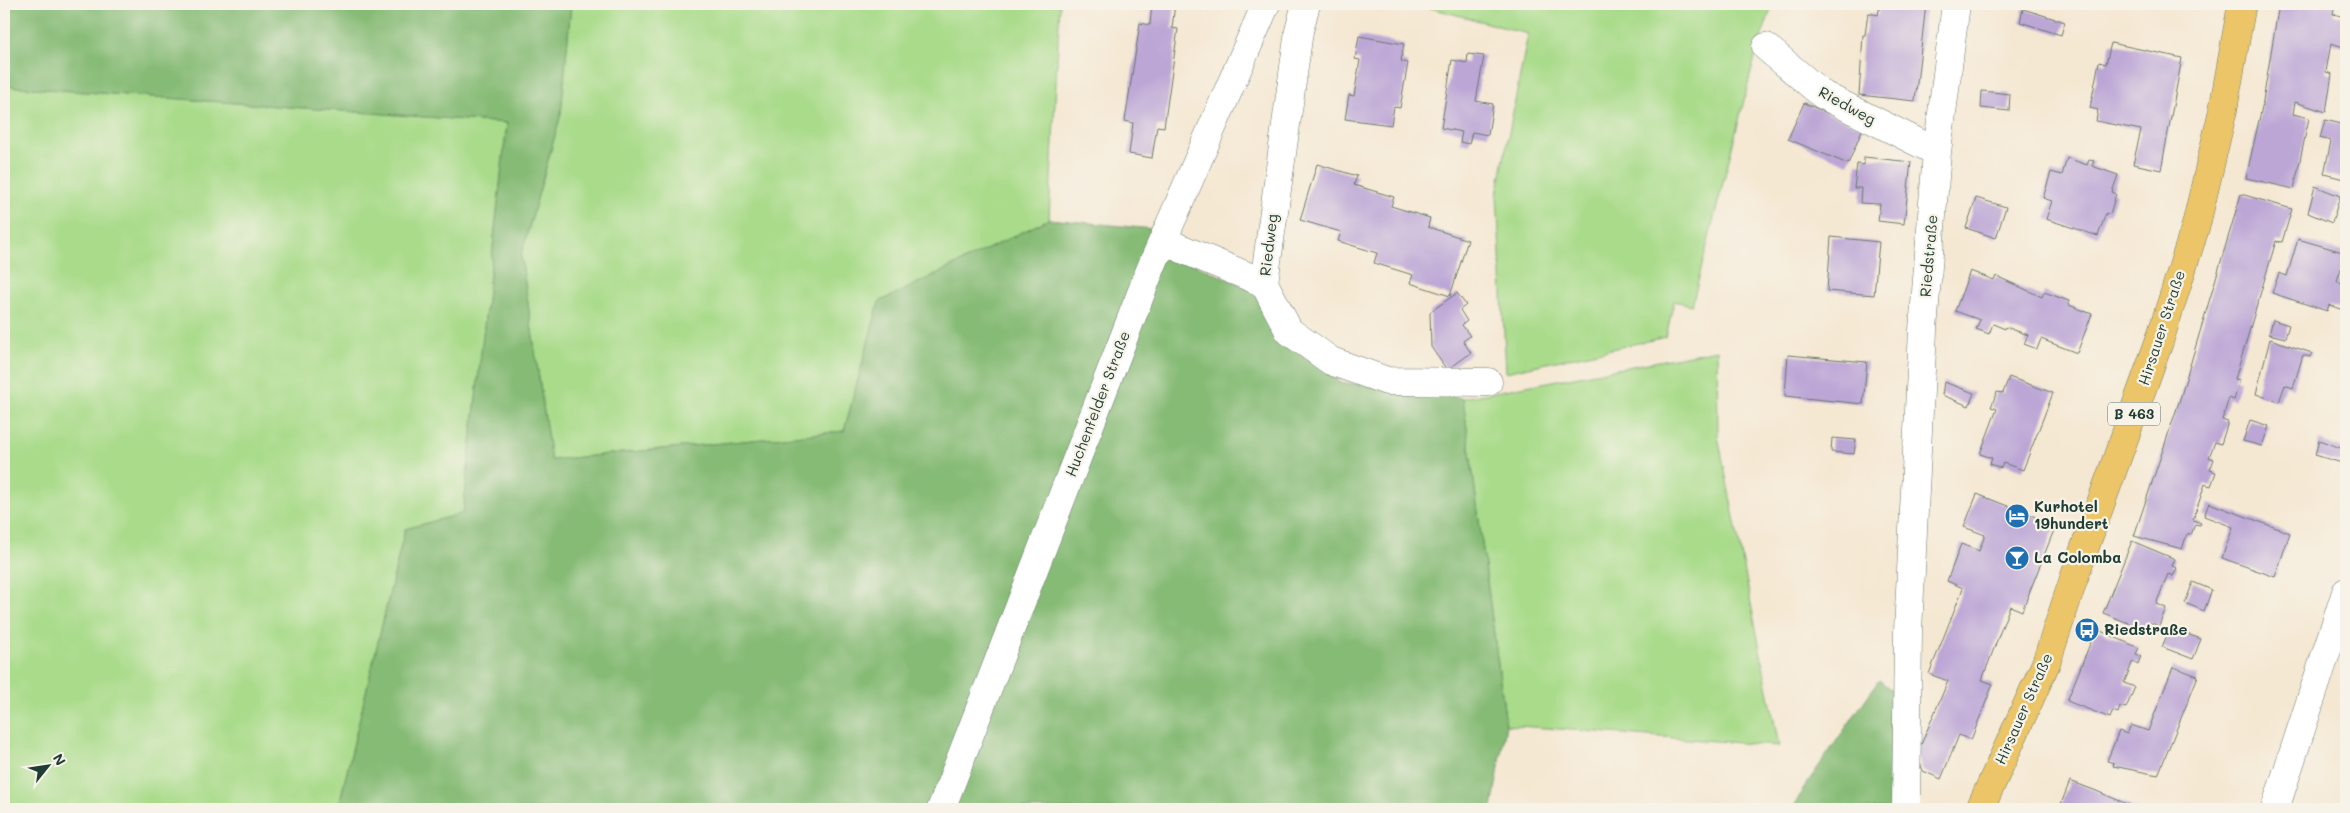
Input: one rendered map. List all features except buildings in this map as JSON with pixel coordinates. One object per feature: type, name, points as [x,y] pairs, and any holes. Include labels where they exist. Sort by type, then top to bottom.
[{"type":"main road","name":"Hirsauer Straße","points":[[1980,809],[2046,663],[2077,569],[2159,342],[2196,226],[2223,110],[2242,4]]},
{"type":"street","name":"Huchenfelder Straße","points":[[941,809],[1163,241],[1266,4]]},
{"type":"street","name":"Riedweg","points":[[1306,4],[1299,31],[1264,283],[1289,331],[1331,361],[1387,381],[1488,382]]},
{"type":"street","name":"Riedstraße","points":[[1906,809],[1908,631],[1923,330],[1937,152],[1956,4]]},
{"type":"street","name":"Riedweg","points":[[1766,47],[1824,96],[1937,152]]},
{"type":"street","points":[[1163,241],[1264,283]]},
{"type":"street","points":[[2275,809],[2346,592]]},
{"type":"green space","points":[[4,4],[571,4],[561,114],[521,256],[551,460],[844,431],[879,302],[1049,219],[1153,229],[1148,244],[1257,292],[1283,340],[1340,382],[1463,398],[1506,725],[1492,809],[338,809],[405,529],[463,513],[507,123],[4,86]]},
{"type":"green space","points":[[571,4],[1060,4],[1049,219],[879,302],[844,431],[551,460],[521,256],[561,114]]},
{"type":"green space","points":[[1416,4],[1773,4],[1757,49],[1692,305],[1674,301],[1666,337],[1506,372],[1497,195],[1528,34]]},
{"type":"green space","points":[[4,86],[507,123],[463,514],[405,529],[338,809],[4,809]]},
{"type":"green space","points":[[1717,350],[1718,436],[1779,746],[1506,725],[1463,398]]},
{"type":"green space","points":[[1879,680],[1896,694],[1894,809],[1793,809],[1803,789]]},
{"type":"place","name":"Kurhotel 19hundert","points":[[2017,516]]},
{"type":"place","name":"La Colomba","points":[[2017,558]]},
{"type":"place","name":"Riedstraße","points":[[2087,630]]}]
